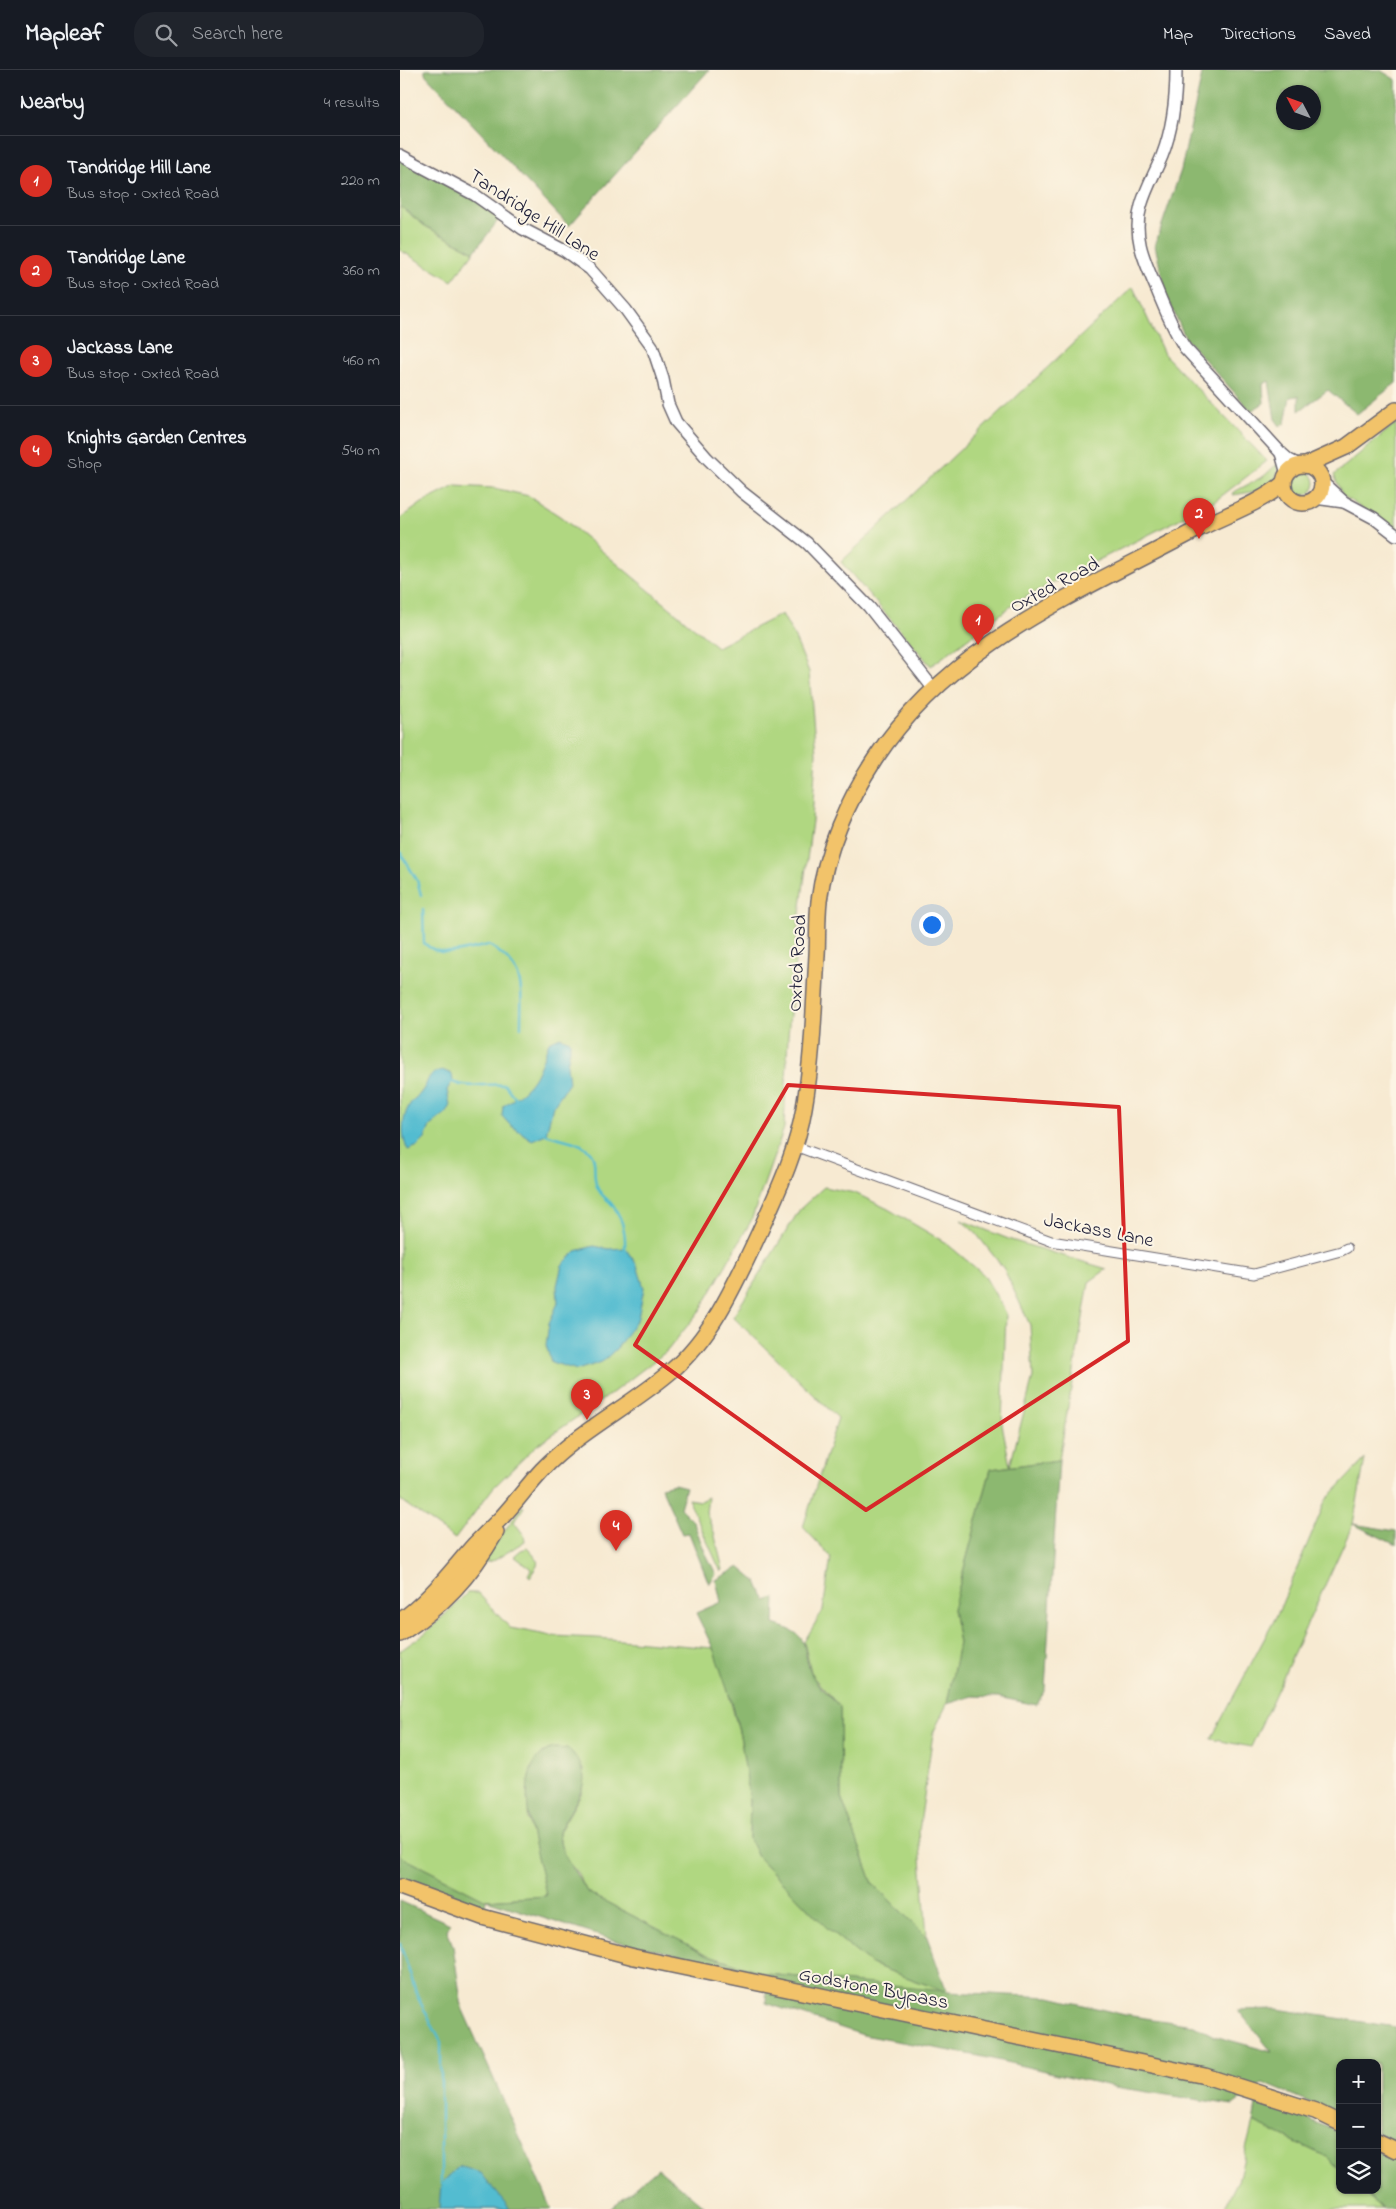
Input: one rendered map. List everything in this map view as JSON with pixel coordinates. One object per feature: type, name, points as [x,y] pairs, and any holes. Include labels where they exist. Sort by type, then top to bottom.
[{"type":"main road","points":[[1346,447],[1322,480],[1320,493],[1315,498],[1305,503],[1288,496],[1285,479],[1291,469],[1346,447],[1396,410]]},
{"type":"main road","points":[[1302,465],[1318,472],[1322,480]]},
{"type":"main road","name":"Oxted Road","points":[[400,1621],[438,1589],[544,1467],[591,1429],[668,1374],[695,1346],[708,1328],[742,1270],[774,1199],[795,1146],[804,1113],[810,1073],[820,900],[828,862],[856,790],[875,758],[903,720],[934,688],[966,660],[1009,631],[1055,605],[1274,491],[1285,479]]},
{"type":"main road","name":"Oxted Road","points":[[1240,508],[1279,500],[1294,500]]},
{"type":"main road","name":"Oxted Road","points":[[400,1634],[425,1618],[448,1597],[475,1564],[495,1534],[504,1515]]},
{"type":"main road","name":"Godstone Bypass","points":[[400,1887],[482,1917],[634,1957],[1205,2076],[1260,2092],[1336,2121]]},
{"type":"main road","points":[[1381,2143],[1396,2150]]},
{"type":"street","points":[[1176,70],[1176,95],[1171,128],[1141,206],[1138,226],[1139,242],[1145,265],[1172,328],[1185,348],[1281,453],[1289,460],[1302,465]]},
{"type":"street","name":"Tandridge Hill Lane","points":[[400,156],[475,195],[523,229],[565,251],[590,269],[626,310],[652,346],[663,379],[668,404],[676,422],[707,458],[742,492],[807,542],[869,607],[934,688]]},
{"type":"street","points":[[1281,453],[1285,479]]},
{"type":"street","points":[[1322,480],[1344,502],[1374,518],[1396,535]]},
{"type":"street","points":[[1315,498],[1344,502]]},
{"type":"street","name":"Jackass Lane","points":[[795,1146],[1051,1241],[1254,1274],[1347,1248]]},
{"type":"highlighted area","points":[[788,1085],[1119,1107],[1128,1341],[866,1510],[635,1345]]},
{"type":"green space","points":[[425,70],[709,70],[569,226],[425,74]]},
{"type":"green space","points":[[1203,70],[1380,70],[1396,80],[1396,383],[1357,414],[1328,390],[1299,411],[1299,396],[1290,397],[1285,423],[1280,426],[1275,419],[1269,381],[1263,384],[1264,403],[1251,411],[1186,339],[1166,295],[1155,245],[1181,170]]},
{"type":"green space","points":[[400,159],[473,198],[500,218],[474,252],[425,226],[400,206]]},
{"type":"green space","points":[[400,206],[425,226],[474,252],[452,281],[400,250]]},
{"type":"green space","points":[[1133,287],[1164,354],[1267,461],[1215,501],[1018,601],[931,666],[841,562]]},
{"type":"green space","points":[[1396,423],[1396,532],[1342,495],[1334,475]]},
{"type":"green space","points":[[1277,464],[1275,480],[1270,485],[1257,491],[1233,495],[1232,493],[1264,476]]},
{"type":"green space","points":[[1303,471],[1311,475],[1315,483],[1311,491],[1303,495],[1295,491],[1291,483],[1295,475]]},
{"type":"green space","points":[[455,486],[494,488],[529,496],[561,517],[717,647],[782,614],[795,638],[809,672],[816,753],[812,821],[798,929],[788,1036],[784,1128],[751,1221],[701,1309],[667,1351],[612,1393],[537,1445],[493,1488],[455,1539],[400,1500],[400,519],[422,503]]},
{"type":"green space","points":[[824,1187],[855,1193],[888,1209],[946,1243],[984,1275],[1006,1313],[1002,1424],[1010,1466],[1033,1377],[1030,1325],[1004,1269],[975,1232],[961,1220],[1011,1240],[1107,1269],[1089,1282],[1059,1460],[991,1469],[953,1609],[959,1643],[947,1704],[933,1733],[919,1831],[927,1937],[873,1884],[841,1797],[840,1707],[812,1676],[804,1642],[823,1610],[831,1557],[803,1527],[838,1418],[733,1317],[800,1209]]},
{"type":"green space","points":[[1365,1459],[1353,1524],[1251,1747],[1211,1739],[1278,1613],[1326,1500]]},
{"type":"green space","points":[[1059,1460],[1045,1689],[1037,1705],[998,1697],[973,1696],[947,1704],[959,1643],[953,1609],[991,1469]]},
{"type":"green space","points":[[674,1484],[686,1487],[680,1508],[693,1521],[716,1574],[709,1584],[689,1533],[682,1534],[661,1487]]},
{"type":"green space","points":[[708,1497],[706,1513],[714,1532],[723,1570],[721,1572],[688,1499],[700,1501]]},
{"type":"green space","points":[[522,1506],[524,1507],[514,1522],[524,1535],[525,1541],[495,1560],[482,1563]]},
{"type":"green space","points":[[1353,1524],[1396,1531],[1396,1545]]},
{"type":"green space","points":[[527,1548],[538,1560],[537,1566],[530,1577],[528,1575],[531,1569],[514,1556]]},
{"type":"green space","points":[[739,1567],[757,1582],[766,1601],[775,1598],[774,1624],[787,1628],[800,1637],[814,1679],[840,1707],[841,1797],[873,1884],[927,1937],[947,1992],[1050,1997],[1125,2015],[1193,2025],[1214,2036],[1272,2052],[1238,2010],[1277,2009],[1396,2027],[1396,2142],[1381,2135],[1381,2059],[1336,2059],[1336,2113],[1263,2083],[1233,2105],[1115,2087],[979,2056],[863,2035],[766,2003],[767,1974],[944,1991],[871,1964],[828,1929],[758,1857],[749,1838],[750,1801],[741,1740],[733,1706],[713,1648],[696,1613],[721,1602],[716,1580]]},
{"type":"green space","points":[[467,1593],[478,1593],[510,1628],[552,1636],[713,1648],[725,1680],[741,1740],[750,1801],[749,1838],[758,1857],[828,1929],[871,1964],[947,1992],[767,1974],[706,1954],[587,1892],[578,1874],[562,1854],[559,1832],[582,1792],[584,1769],[541,1755],[530,1773],[528,1819],[547,1896],[486,1900],[400,1856],[400,1651],[428,1631]]},
{"type":"green space","points":[[550,1749],[569,1749],[582,1768],[584,1776],[580,1793],[560,1829],[560,1842],[562,1850],[587,1892],[706,1954],[767,1974],[616,1941],[486,1900],[546,1896],[529,1817],[527,1795],[529,1775],[536,1760]]},
{"type":"green space","points":[[400,1856],[486,1900],[484,1912],[400,1879]]},
{"type":"green space","points":[[400,1901],[450,1924],[447,1930],[453,1946],[462,2008],[552,2209],[400,2209]]},
{"type":"green space","points":[[1257,2099],[1288,2110],[1336,2131],[1336,2165],[1327,2157],[1253,2122]]},
{"type":"green space","points":[[1253,2122],[1327,2157],[1336,2165],[1336,2194],[1366,2194],[1382,2209],[1224,2209],[1238,2181]]},
{"type":"green space","points":[[1381,2153],[1396,2159],[1396,2209],[1382,2209],[1366,2194],[1381,2194]]},
{"type":"green space","points":[[658,2168],[707,2209],[610,2209]]},
{"type":"water","points":[[560,1037],[570,1041],[567,1065],[569,1083],[553,1106],[546,1134],[532,1140],[510,1125],[502,1116],[503,1106],[529,1086],[534,1079],[549,1042]]},
{"type":"water","points":[[442,1070],[452,1074],[453,1080],[447,1090],[450,1105],[446,1113],[430,1126],[425,1139],[418,1146],[408,1150],[403,1131],[406,1111],[425,1087],[430,1076]]},
{"type":"water","points":[[594,1246],[609,1249],[625,1248],[637,1265],[644,1288],[638,1318],[617,1348],[602,1362],[577,1370],[551,1362],[546,1345],[549,1323],[558,1303],[557,1286],[562,1265],[576,1251]]},
{"type":"water","points":[[459,2166],[481,2173],[510,2209],[439,2209],[441,2184]]},
{"type":"waterway","points":[[400,852],[417,880],[421,895]]},
{"type":"waterway","points":[[423,909],[424,943],[431,948],[438,951],[454,952],[489,945],[510,962],[516,971],[521,989],[521,1027]]},
{"type":"waterway","points":[[452,1082],[472,1086],[505,1085],[515,1098]]},
{"type":"waterway","points":[[546,1134],[577,1143],[590,1152],[594,1160],[597,1187],[618,1213],[625,1236],[625,1248]]},
{"type":"waterway","points":[[400,1944],[418,1998],[441,2042],[441,2184]]},
{"type":"place","name":"Tandridge Lane","points":[[1199,539]]},
{"type":"place","name":"Tandridge Hill Lane","points":[[978,645]]},
{"type":"place","name":"Jackass Lane","points":[[587,1420]]},
{"type":"place","name":"Knights Garden Centres","points":[[616,1551]]}]
